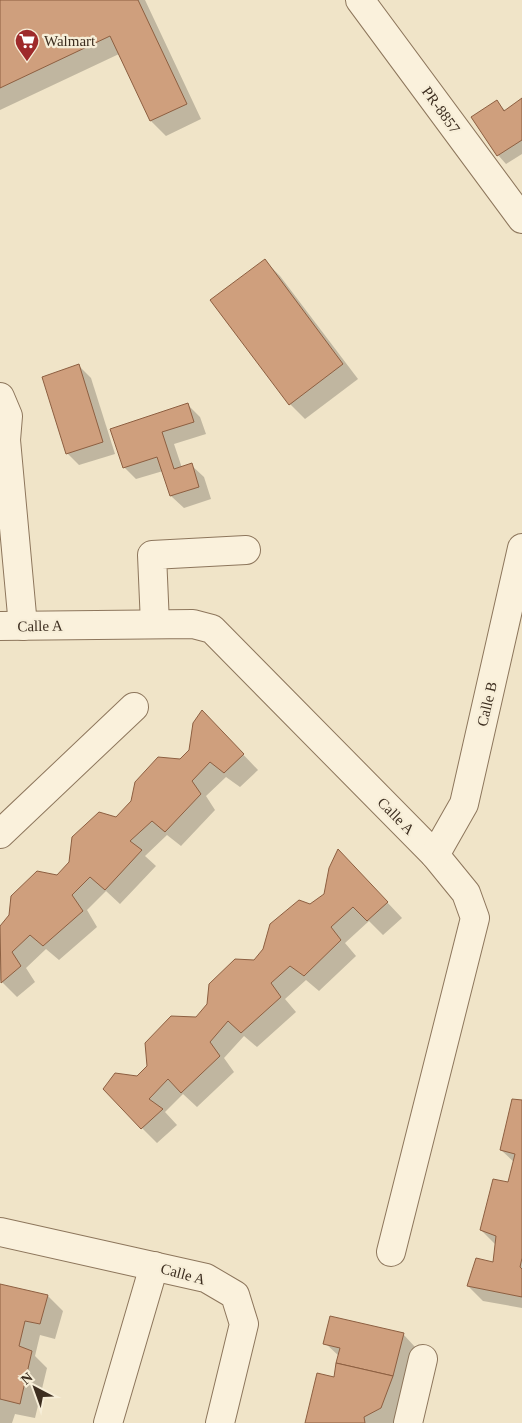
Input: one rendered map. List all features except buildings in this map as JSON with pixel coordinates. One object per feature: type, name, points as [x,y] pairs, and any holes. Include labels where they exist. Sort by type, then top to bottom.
[{"type":"street","name":"PR-8857","points":[[360,0],[522,219]]},
{"type":"street","points":[[0,397],[8,416],[3,437],[12,626]]},
{"type":"street","name":"Calle B","points":[[434,855],[464,804],[522,548]]},
{"type":"street","points":[[155,624],[152,555],[246,550]]},
{"type":"street","name":"Calle A","points":[[12,626],[193,624],[212,629],[434,855],[466,893],[475,918],[391,1252]]},
{"type":"street","points":[[0,834],[134,708]]},
{"type":"street","name":"Calle A","points":[[0,1232],[206,1278],[235,1295],[244,1324],[220,1423]]},
{"type":"street","points":[[108,1423],[154,1266]]},
{"type":"street","points":[[408,1423],[423,1359]]},
{"type":"place","name":"Walmart","points":[[27,62]]}]
